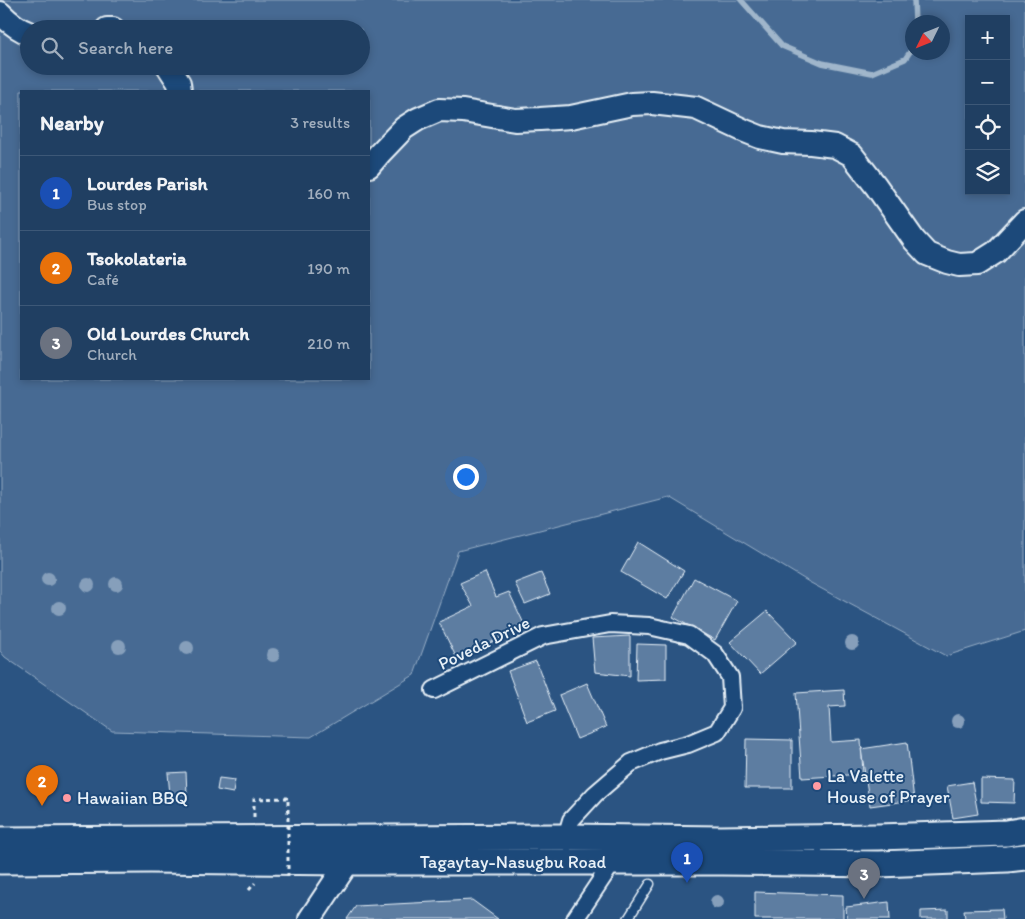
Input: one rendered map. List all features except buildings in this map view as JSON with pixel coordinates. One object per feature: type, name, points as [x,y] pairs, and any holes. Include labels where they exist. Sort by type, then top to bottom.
[{"type":"main road","points":[[0,13],[20,29]]},
{"type":"main road","points":[[173,75],[180,90]]},
{"type":"main road","points":[[370,165],[404,128],[418,119],[439,110],[464,111],[515,120],[540,120],[571,117],[632,104],[652,103],[696,108],[760,137],[784,142],[835,146],[852,155],[914,240],[927,254],[947,262],[959,265],[978,264],[996,252],[1025,221]]},
{"type":"main road","name":"Tagaytay-Nasugbu Road","points":[[0,840],[566,837],[721,839],[878,837],[1006,833],[1025,830]]},
{"type":"main road","name":"Tagaytay-Nasugbu Road","points":[[0,861],[150,860],[879,864],[1025,857]]},
{"type":"main road","points":[[310,919],[348,862]]},
{"type":"street","name":"Poveda Drive","points":[[434,690],[543,636],[610,624],[649,626],[689,635],[715,654],[730,677],[732,708],[717,732],[631,763],[595,794],[571,820],[566,837]]},
{"type":"street","points":[[575,919],[613,862]]},
{"type":"lane","points":[[628,919],[650,884]]},
{"type":"path","points":[[254,838],[254,799],[288,798],[288,877]]},
{"type":"shaded area","points":[[0,0],[1025,0],[1025,631],[946,656],[809,582],[668,497],[458,551],[414,675],[311,737],[112,731],[5,657],[0,651]]},
{"type":"waterway","points":[[741,0],[782,46],[822,63],[872,73],[905,59]]},
{"type":"waterway","points":[[914,0],[915,15]]},
{"type":"place","name":"La Valette House of Prayer","points":[[817,786]]},
{"type":"place","name":"Hawaiian BBQ","points":[[67,798]]},
{"type":"place","name":"Tsokolateria","points":[[42,806]]},
{"type":"place","name":"Lourdes Parish","points":[[687,883]]},
{"type":"place","name":"Old Lourdes Church","points":[[864,899]]}]
